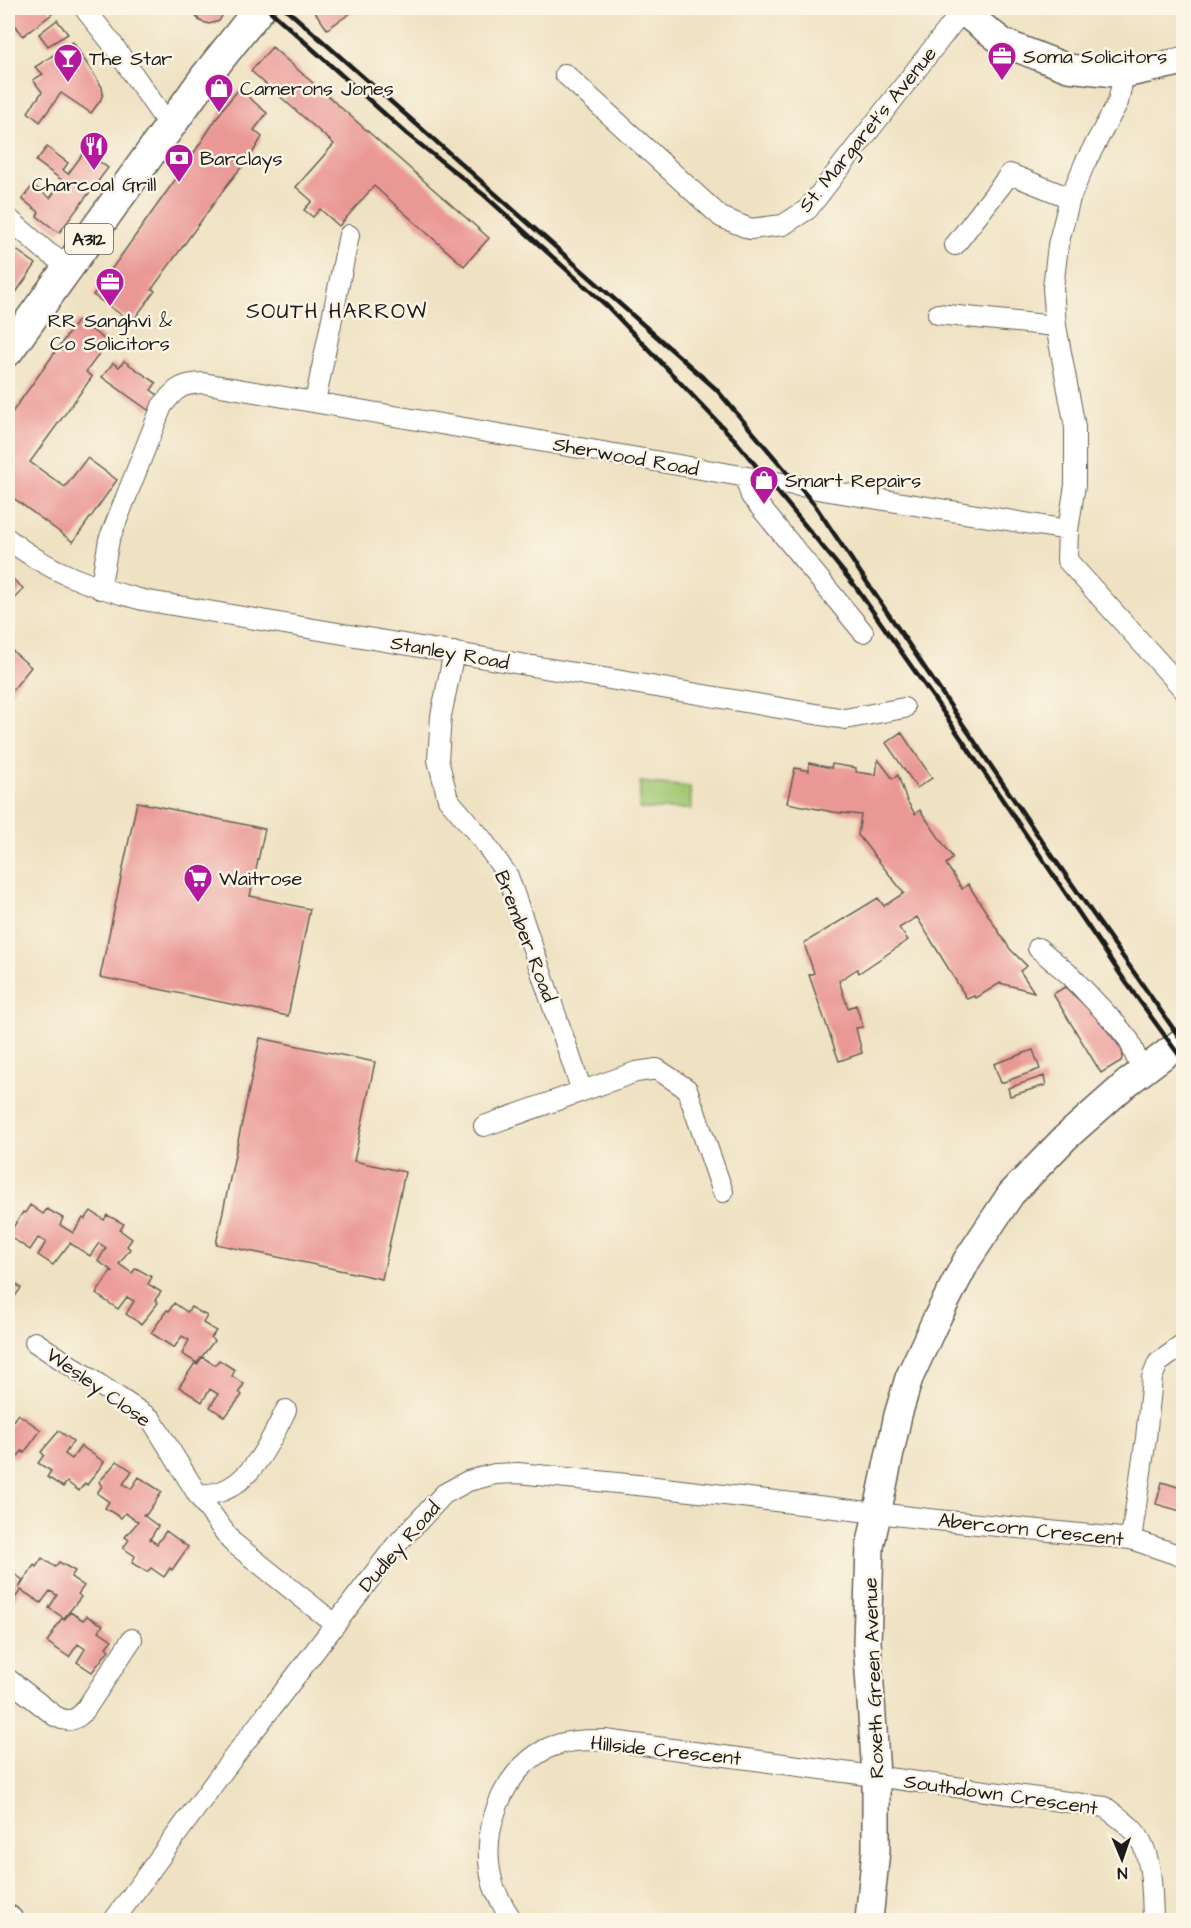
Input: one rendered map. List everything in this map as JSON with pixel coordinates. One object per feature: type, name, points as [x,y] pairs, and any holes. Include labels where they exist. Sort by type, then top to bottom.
[{"type":"main road","name":"A312","points":[[8,351],[206,76],[260,8]]},
{"type":"street","points":[[84,8],[170,126]]},
{"type":"street","points":[[960,9],[1004,43],[1068,68],[1124,74],[1184,61]]},
{"type":"street","name":"St. Margaret's Avenue","points":[[565,74],[722,217],[750,229],[783,225],[808,209],[960,9]]},
{"type":"street","points":[[1124,74],[1118,102],[1084,163],[1071,198],[1058,245],[1053,288],[1056,326],[1075,427],[1075,485],[1068,530],[1067,560],[1184,690]]},
{"type":"street","points":[[955,246],[1010,174],[1071,198]]},
{"type":"street","points":[[8,218],[47,252],[69,267]]},
{"type":"street","points":[[315,402],[349,235]]},
{"type":"street","points":[[938,314],[1056,326]]},
{"type":"street","name":"Sherwood Road","points":[[100,589],[109,540],[162,406],[172,393],[185,384],[203,383],[745,477],[1068,530]]},
{"type":"street","points":[[745,477],[750,496],[863,633]]},
{"type":"street","name":"Stanley Road","points":[[8,539],[59,572],[100,589],[143,600],[846,719],[904,708]]},
{"type":"street","name":"Brember Road","points":[[454,652],[441,716],[438,760],[448,799],[482,839],[508,876],[582,1091]]},
{"type":"street","points":[[1038,948],[1078,984],[1122,1031],[1129,1040],[1142,1072]]},
{"type":"street","name":"Roxeth Green Avenue","points":[[869,1920],[876,1850],[876,1775],[867,1642],[870,1547],[898,1415],[909,1378],[967,1260],[1011,1194],[1065,1138],[1142,1072],[1184,1040]]},
{"type":"street","points":[[484,1126],[636,1072],[657,1069],[687,1089],[723,1192]]},
{"type":"street","name":"Wesley Close","points":[[35,1342],[151,1419],[198,1495],[231,1541],[335,1624]]},
{"type":"street","points":[[1131,1539],[1146,1438],[1152,1378],[1158,1363],[1184,1344]]},
{"type":"street","points":[[198,1495],[222,1491],[239,1481],[269,1445],[286,1410]]},
{"type":"street","name":"Dudley Road","points":[[114,1920],[223,1771],[396,1545],[444,1494],[468,1481],[495,1473],[518,1473],[876,1513]]},
{"type":"street","name":"Abercorn Crescent","points":[[876,1513],[1131,1539],[1184,1557]]},
{"type":"street","points":[[8,1679],[55,1716],[64,1721],[72,1721],[85,1710],[132,1639]]},
{"type":"street","name":"Hillside Crescent","points":[[512,1920],[493,1883],[489,1862],[492,1828],[497,1806],[515,1774],[531,1758],[548,1749],[572,1741],[605,1740],[876,1775]]},
{"type":"street","name":"Southdown Crescent","points":[[876,1775],[1105,1807],[1135,1831],[1146,1856],[1152,1882],[1153,1920]]},
{"type":"green space","points":[[640,782],[690,787],[691,809],[640,809]]},
{"type":"building","points":[[8,8],[48,8],[52,14],[23,36],[8,16]]},
{"type":"building","points":[[189,8],[224,8],[224,12],[219,21],[209,24],[200,21]]},
{"type":"building","points":[[312,8],[358,8],[327,29]]},
{"type":"building","points":[[57,20],[68,34],[48,46],[39,34]]},
{"type":"building","name":"The Star","points":[[73,42],[102,87],[103,94],[91,113],[61,93],[40,122],[28,112],[42,92],[33,80],[43,74],[35,67]]},
{"type":"building","points":[[272,47],[489,238],[464,266],[374,186],[339,226],[320,209],[313,217],[304,210],[312,201],[296,187],[334,144],[251,71]]},
{"type":"building","points":[[239,89],[267,113],[254,130],[262,137],[252,154],[152,289],[155,291],[132,322],[93,295],[190,159],[224,107]]},
{"type":"building","points":[[47,147],[68,163],[63,170],[68,174],[85,151],[108,168],[59,233],[37,216],[39,212],[22,199],[33,185],[50,198],[63,181],[36,161]]},
{"type":"building","points":[[8,244],[36,264],[8,304]]},
{"type":"building","points":[[78,320],[108,342],[86,372],[92,377],[30,462],[65,487],[87,458],[117,480],[73,542],[8,494],[8,418]]},
{"type":"building","points":[[124,361],[156,383],[151,390],[159,396],[148,410],[102,377],[113,363],[119,367]]},
{"type":"building","points":[[8,575],[23,588],[8,607]]},
{"type":"building","points":[[8,647],[31,667],[8,696]]},
{"type":"building","points":[[901,732],[932,778],[917,788],[886,743]]},
{"type":"building","points":[[878,759],[893,779],[898,775],[907,801],[915,814],[920,810],[953,858],[946,864],[962,889],[968,884],[1010,949],[1027,966],[1020,971],[1034,992],[1000,983],[976,998],[974,996],[967,999],[917,917],[899,928],[908,940],[859,973],[857,969],[839,981],[848,1008],[856,1005],[863,1027],[856,1028],[862,1053],[839,1061],[809,975],[814,973],[804,943],[878,898],[884,906],[904,893],[858,835],[861,815],[787,803],[795,768],[809,771],[809,763],[831,768],[832,764],[856,768],[856,772],[876,775]]},
{"type":"building","name":"Waitrose","points":[[137,802],[265,829],[250,896],[310,909],[288,1016],[100,977]]},
{"type":"building","points":[[1065,987],[1095,1015],[1121,1048],[1123,1055],[1121,1061],[1101,1073],[1053,994]]},
{"type":"building","points":[[260,1038],[375,1062],[354,1161],[405,1172],[382,1279],[216,1244]]},
{"type":"building","points":[[1033,1050],[1040,1069],[1001,1083],[994,1064]]},
{"type":"building","points":[[1044,1076],[1046,1085],[1010,1096],[1008,1088]]},
{"type":"building","points":[[30,1205],[43,1214],[47,1209],[63,1218],[60,1225],[73,1233],[91,1211],[104,1220],[107,1215],[124,1224],[120,1230],[132,1239],[127,1246],[130,1249],[119,1264],[132,1273],[136,1268],[152,1277],[148,1284],[161,1292],[155,1300],[158,1303],[141,1324],[126,1314],[134,1301],[127,1297],[118,1309],[96,1294],[111,1271],[114,1272],[98,1261],[106,1248],[99,1243],[90,1256],[70,1243],[53,1265],[38,1255],[46,1242],[38,1238],[30,1250],[8,1235]]},
{"type":"building","points":[[8,1277],[21,1288],[11,1302],[8,1300]]},
{"type":"building","points":[[174,1303],[187,1312],[191,1307],[207,1316],[203,1323],[216,1331],[211,1338],[214,1341],[197,1363],[182,1354],[189,1340],[182,1336],[174,1348],[151,1333]]},
{"type":"building","points":[[202,1357],[215,1365],[219,1360],[235,1370],[232,1376],[244,1384],[239,1392],[242,1395],[225,1417],[210,1407],[218,1394],[210,1389],[202,1402],[179,1387],[195,1363],[197,1365]]},
{"type":"building","points":[[18,1414],[41,1430],[24,1453],[22,1451],[16,1459],[8,1453],[8,1425]]},
{"type":"building","points":[[59,1431],[73,1441],[65,1454],[72,1459],[81,1446],[104,1462],[87,1485],[85,1483],[79,1491],[67,1482],[63,1487],[47,1477],[51,1471],[38,1463],[44,1455],[41,1452]]},
{"type":"building","points":[[117,1461],[132,1471],[123,1484],[131,1489],[139,1477],[162,1492],[146,1515],[143,1515],[158,1526],[150,1539],[157,1544],[166,1531],[188,1547],[172,1570],[170,1568],[164,1577],[151,1568],[147,1572],[132,1563],[135,1556],[123,1548],[129,1540],[125,1537],[138,1522],[125,1513],[121,1518],[105,1508],[109,1502],[97,1493],[102,1486],[99,1482]]},
{"type":"building","points":[[1162,1482],[1184,1489],[1184,1512],[1156,1504]]},
{"type":"building","points":[[42,1558],[55,1567],[59,1562],[75,1571],[71,1577],[84,1586],[78,1594],[81,1597],[64,1618],[49,1608],[57,1595],[50,1591],[41,1603],[21,1590],[8,1607],[8,1561],[14,1565],[10,1571],[23,1580],[19,1588],[34,1565],[36,1567]]},
{"type":"building","points":[[70,1612],[83,1620],[87,1616],[103,1625],[99,1631],[112,1640],[106,1647],[109,1650],[92,1672],[77,1662],[85,1649],[78,1644],[69,1657],[47,1642],[62,1618],[64,1620]]},
{"type":"railway","points":[[267,8],[407,134],[484,195],[608,307],[734,439],[855,586],[1125,981],[1184,1062]]},
{"type":"railway","points":[[285,8],[716,389],[814,504],[1037,834],[1184,1044]]},
{"type":"place","name":"Soma Solicitors","points":[[1002,82]]},
{"type":"place","name":"The Star","points":[[68,84]]},
{"type":"place","name":"Camerons Jones","points":[[219,114]]},
{"type":"place","name":"Charcoal Grill","points":[[94,172]]},
{"type":"place","name":"Barclays","points":[[179,184]]},
{"type":"place","name":"RR Sanghvi & Co Solicitors","points":[[110,308]]},
{"type":"place","name":"Smart Repairs","points":[[764,506]]},
{"type":"place","name":"Waitrose","points":[[198,904]]},
{"type":"district","name":"SOUTH HARROW","points":[[337,311]]}]
